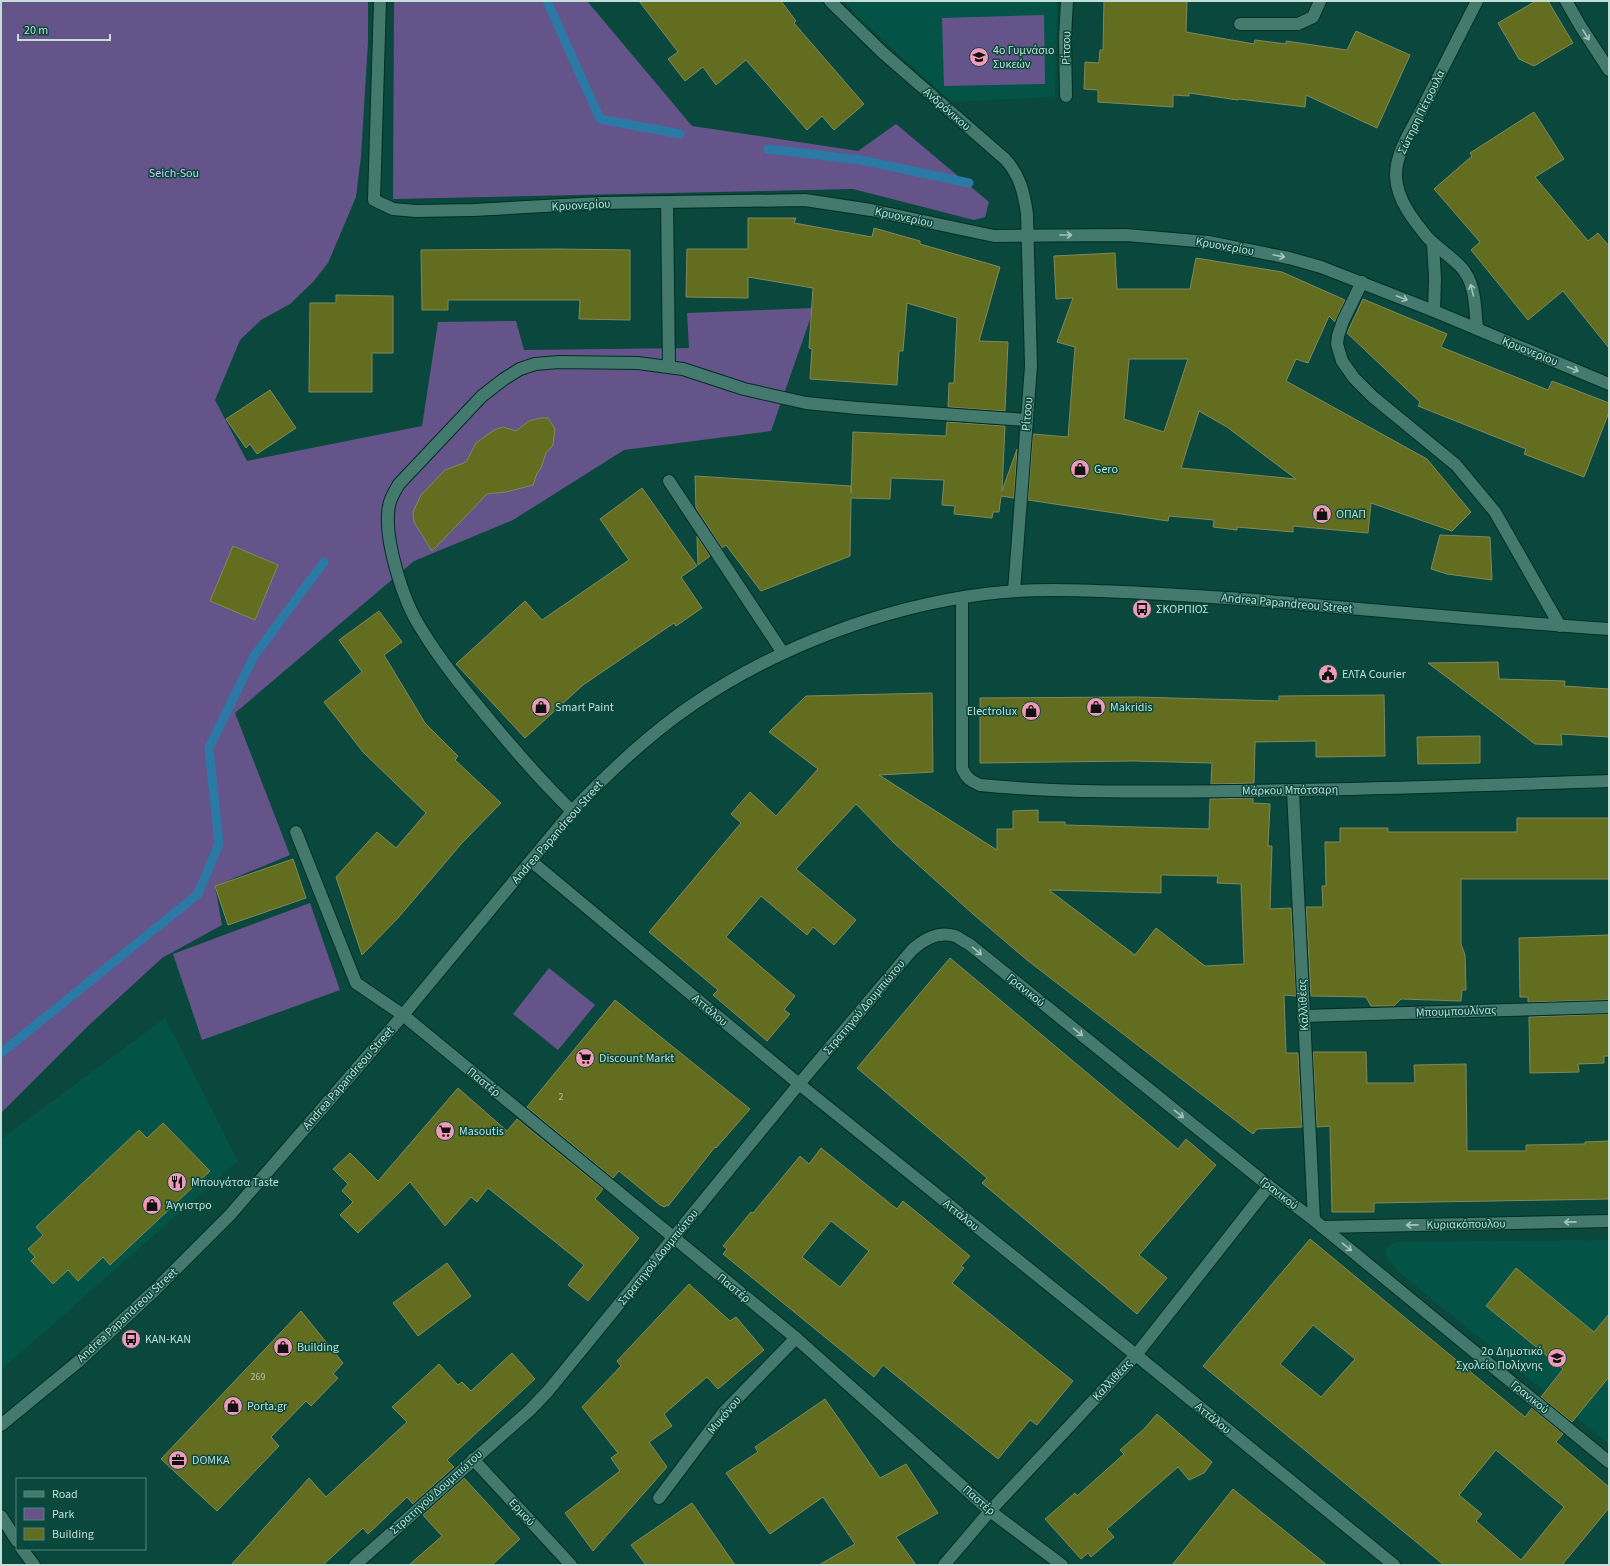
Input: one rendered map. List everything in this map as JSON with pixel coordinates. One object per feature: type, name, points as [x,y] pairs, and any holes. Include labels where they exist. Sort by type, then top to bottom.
[{"type":"street","name":"Κρυονερίου","points":[[380,1],[374,200],[393,209],[416,211],[474,210],[599,203],[805,200],[871,210],[994,236],[1126,235],[1208,242],[1289,258],[1320,267],[1434,311],[1609,384]]},
{"type":"street","name":"Ανδρόνικου","points":[[830,1],[882,52],[1009,163],[1017,176],[1025,198],[1027,236]]},
{"type":"street","name":"Ρίτσου","points":[[1066,96],[1065,38],[1067,1]]},
{"type":"street","points":[[1240,24],[1298,24],[1313,17],[1320,1]]},
{"type":"street","name":"Σώτηρη Πέτρουλα","points":[[1477,1],[1396,165],[1397,185],[1403,203],[1422,231],[1433,244],[1461,267],[1469,278],[1475,302],[1477,329]]},
{"type":"street","points":[[1566,1],[1580,27],[1609,70]]},
{"type":"street","points":[[667,202],[669,366]]},
{"type":"street","name":"Ρίτσου","points":[[1014,591],[1031,366],[1027,236]]},
{"type":"street","points":[[1433,244],[1435,278],[1434,311]]},
{"type":"street","points":[[1362,282],[1343,321],[1338,336],[1337,344],[1342,361],[1354,378],[1373,397],[1456,465],[1495,512],[1560,626]]},
{"type":"street","points":[[572,811],[526,763],[471,699],[420,627],[407,599],[393,557],[388,531],[389,505],[392,496],[399,484],[482,396],[504,378],[520,369],[535,364],[559,362],[631,362],[669,366],[744,389],[806,402],[857,408],[1027,420]]},
{"type":"street","points":[[669,481],[783,654]]},
{"type":"street","name":"Andrea Papandreou Street","points":[[1,1425],[79,1361],[155,1290],[230,1215],[403,1015],[572,811],[598,784],[653,734],[684,710],[718,688],[783,654],[818,638],[877,618],[926,605],[985,594],[1014,591],[1088,590],[1196,595],[1609,629]]},
{"type":"street","name":"Μάρκου Μπότσαρη","points":[[962,598],[962,768],[965,775],[971,781],[980,785],[1097,792],[1156,792],[1293,791],[1609,781]]},
{"type":"street","name":"Καλλιθέας","points":[[1293,791],[1303,1016],[1318,1223]]},
{"type":"street","name":"Παστέρ","points":[[296,832],[356,983],[403,1015],[796,1338],[990,1510],[1062,1565]]},
{"type":"street","name":"Αττάλου","points":[[531,861],[799,1084],[1394,1565]]},
{"type":"street","name":"Στρατηγού Δουμπιώτου","points":[[354,1565],[530,1410],[548,1392],[799,1084],[912,950],[922,941],[943,935]]},
{"type":"street","name":"Γρανικού","points":[[943,935],[955,936],[969,944],[1269,1186],[1318,1223],[1609,1462]]},
{"type":"street","name":"Μπουμπουλίνας","points":[[1303,1016],[1609,1006]]},
{"type":"street","name":"Καλλιθέας","points":[[944,1565],[990,1510],[1136,1355],[1269,1186]]},
{"type":"street","name":"Κυριακόπουλου","points":[[1318,1223],[1609,1221]]},
{"type":"street","name":"Μυκόνου","points":[[659,1498],[724,1413],[796,1338]]},
{"type":"street","name":"Ερμού","points":[[473,1459],[571,1565]]},
{"type":"street","points":[[1,1516],[16,1539]]},
{"type":"street","points":[[23,1550],[34,1565]]},
{"type":"shaded area","name":"4ο Γυμνάσιο Συκεών","points":[[845,1],[1057,1],[1055,97],[951,102],[857,16]]},
{"type":"shaded area","points":[[165,1018],[238,1161],[1,1370],[1,1139]]},
{"type":"shaded area","name":"2ο Δημοτικό Σχολείο Πολίχνης","points":[[1609,1240],[1609,1444],[1399,1272],[1386,1257],[1386,1249],[1391,1244],[1396,1242]]},
{"type":"green space","name":"Seich-Sou","points":[[1,1],[368,1],[368,42],[361,156],[356,197],[328,263],[313,282],[290,304],[261,320],[240,340],[215,400],[247,461],[422,426],[438,322],[516,321],[524,350],[689,348],[687,313],[814,308],[771,431],[624,450],[513,520],[414,561],[235,713],[290,855],[215,886],[222,925],[162,958],[87,1027],[1,1113]]},
{"type":"green space","points":[[394,1],[587,1],[692,126],[858,151],[896,124],[989,202],[985,217],[974,220],[853,189],[393,199]]},
{"type":"green space","points":[[1044,15],[1045,84],[944,86],[942,18]]},
{"type":"green space","points":[[310,903],[340,990],[202,1040],[173,954]]},
{"type":"green space","points":[[549,968],[595,1005],[558,1050],[513,1014]]},
{"type":"building","points":[[639,1],[781,1],[796,21],[794,23],[864,104],[834,130],[822,116],[807,130],[746,60],[716,85],[703,67],[685,81],[668,59],[678,52]]},
{"type":"building","points":[[1104,1],[1187,1],[1186,32],[1254,44],[1255,40],[1286,44],[1286,41],[1347,50],[1356,31],[1410,55],[1377,128],[1306,95],[1305,107],[1189,93],[1189,96],[1173,95],[1173,107],[1098,102],[1098,90],[1084,89],[1085,62],[1099,63],[1100,50],[1103,50]]},
{"type":"building","points":[[1536,1],[1548,1],[1573,43],[1534,66],[1519,59],[1498,23]]},
{"type":"building","points":[[1534,112],[1564,159],[1535,177],[1588,241],[1598,233],[1609,246],[1609,348],[1563,291],[1528,320],[1471,250],[1480,242],[1434,189],[1472,156],[1470,153]]},
{"type":"building","points":[[748,218],[796,218],[794,223],[872,237],[874,228],[920,241],[920,244],[1000,267],[979,341],[1008,342],[1005,411],[948,407],[949,383],[954,383],[957,318],[907,303],[903,351],[899,351],[897,385],[810,379],[812,349],[809,348],[813,288],[748,277],[748,298],[686,297],[687,249],[748,249]]},
{"type":"building","points":[[421,250],[630,250],[630,320],[579,319],[580,300],[448,300],[448,310],[422,310]]},
{"type":"building","points":[[1115,253],[1117,289],[1190,289],[1196,258],[1282,272],[1345,300],[1335,322],[1329,316],[1308,363],[1296,359],[1286,381],[1427,459],[1471,512],[1452,531],[1371,503],[1368,533],[1293,526],[1293,532],[1237,527],[1237,530],[1213,527],[1214,520],[1169,516],[1168,521],[1028,500],[1033,434],[1068,437],[1075,347],[1057,342],[1073,298],[1056,299],[1054,256]],"holes":[[[1129,359],[1188,359],[1164,432],[1124,419]],[[1199,411],[1227,427],[1296,479],[1181,468]]]},
{"type":"building","points":[[336,295],[393,296],[393,353],[372,353],[372,392],[309,392],[310,303],[336,303]]},
{"type":"building","points":[[1363,299],[1447,334],[1441,347],[1548,390],[1552,381],[1609,403],[1609,412],[1584,477],[1524,454],[1526,449],[1418,406],[1420,402],[1347,333]]},
{"type":"building","points":[[270,390],[296,428],[257,454],[250,444],[246,448],[226,419]]},
{"type":"building","points":[[540,418],[548,418],[555,429],[553,445],[546,453],[533,485],[506,492],[487,494],[432,551],[414,522],[413,512],[421,495],[445,470],[466,462],[476,443],[494,430],[503,427],[516,431],[529,421]]},
{"type":"building","points":[[947,422],[1005,426],[1002,491],[1017,449],[1014,498],[1001,496],[999,512],[993,512],[992,518],[954,514],[955,506],[942,505],[944,480],[891,478],[890,499],[851,498],[850,556],[761,591],[726,545],[722,548],[696,508],[695,476],[851,486],[851,493],[853,432],[946,436]]},
{"type":"building","points":[[642,488],[697,566],[681,577],[702,608],[676,626],[674,623],[583,685],[525,738],[456,664],[525,601],[542,620],[629,560],[600,519]]},
{"type":"building","points":[[1440,535],[1490,537],[1492,580],[1447,574],[1431,569]]},
{"type":"building","points":[[697,536],[710,556],[698,565]]},
{"type":"building","points":[[233,546],[278,565],[255,620],[210,601]]},
{"type":"building","points":[[379,611],[402,642],[384,655],[425,723],[458,756],[455,760],[501,803],[462,843],[398,918],[362,955],[336,877],[377,832],[396,848],[426,813],[363,752],[324,702],[362,672],[339,640]]},
{"type":"building","points":[[1498,662],[1499,679],[1565,681],[1564,686],[1609,689],[1609,737],[1561,734],[1562,745],[1535,744],[1428,663]]},
{"type":"building","points":[[932,693],[933,772],[879,775],[997,850],[997,829],[1013,829],[1013,811],[1038,810],[1038,822],[1065,822],[1065,825],[1209,829],[1210,799],[1253,798],[1253,803],[1270,804],[1268,846],[1272,846],[1270,909],[1291,908],[1296,996],[1284,995],[1286,1053],[1298,1053],[1302,1127],[1257,1129],[1253,1134],[1027,960],[895,844],[856,804],[796,869],[856,920],[834,945],[813,927],[807,935],[761,896],[726,937],[795,996],[784,1010],[790,1014],[767,1041],[713,995],[718,990],[649,932],[741,823],[731,814],[750,792],[776,816],[818,769],[769,732],[806,696]],"holes":[[[1161,875],[1218,876],[1217,883],[1241,884],[1244,964],[1205,966],[1156,928],[1135,955],[1049,890],[1161,893]]]},
{"type":"building","points":[[1384,695],[1385,756],[1316,757],[1316,741],[1255,742],[1254,783],[1211,784],[1212,763],[1134,761],[980,763],[980,698],[1136,697],[1279,701],[1279,696]]},
{"type":"building","points":[[1480,736],[1480,763],[1418,764],[1417,737]]},
{"type":"building","points":[[1517,818],[1609,818],[1609,879],[1461,879],[1461,944],[1465,955],[1466,990],[1462,990],[1461,1001],[1401,999],[1394,1006],[1371,1006],[1366,997],[1311,996],[1306,907],[1323,907],[1322,886],[1326,886],[1325,842],[1340,842],[1340,828],[1388,828],[1388,832],[1517,832]]},
{"type":"building","points":[[293,859],[306,898],[228,925],[215,886]]},
{"type":"building","points":[[1609,935],[1609,1000],[1528,1002],[1528,997],[1520,997],[1519,938]]},
{"type":"building","points":[[950,958],[1178,1149],[1186,1139],[1216,1165],[1139,1255],[1167,1278],[1137,1314],[982,1183],[987,1178],[857,1068]]},
{"type":"building","points":[[615,1000],[750,1109],[716,1148],[715,1147],[668,1206],[666,1205],[665,1207],[660,1205],[619,1171],[613,1178],[527,1107]]},
{"type":"building","points":[[1609,1014],[1609,1056],[1604,1056],[1604,1063],[1578,1064],[1579,1072],[1530,1073],[1529,1017]]},
{"type":"building","points":[[1313,1052],[1366,1052],[1367,1083],[1415,1083],[1414,1065],[1466,1064],[1467,1151],[1526,1151],[1526,1145],[1585,1144],[1585,1142],[1609,1141],[1609,1199],[1374,1203],[1374,1212],[1332,1212],[1330,1126],[1317,1127]]},
{"type":"building","points":[[458,1088],[507,1131],[517,1119],[603,1189],[595,1199],[639,1238],[588,1301],[568,1285],[584,1265],[488,1188],[477,1202],[471,1197],[445,1226],[410,1182],[358,1233],[340,1215],[353,1202],[342,1191],[348,1184],[333,1169],[350,1153],[378,1181]]},
{"type":"building","points":[[163,1123],[210,1171],[110,1265],[103,1257],[78,1281],[68,1270],[53,1284],[31,1261],[35,1257],[28,1249],[43,1235],[36,1227],[139,1130],[147,1138]]},
{"type":"building","points":[[821,1148],[897,1209],[903,1201],[970,1256],[961,1266],[964,1268],[952,1283],[1073,1381],[1037,1425],[1030,1420],[998,1459],[883,1365],[874,1377],[723,1254],[727,1249],[723,1246],[751,1212],[753,1213],[800,1156],[809,1164]],"holes":[[[831,1221],[869,1251],[840,1287],[802,1257]]]},
{"type":"building","points":[[1310,1239],[1525,1417],[1532,1408],[1563,1434],[1556,1442],[1609,1487],[1609,1508],[1562,1565],[1444,1565],[1203,1366]],"holes":[[[1313,1325],[1355,1359],[1321,1397],[1280,1364]],[[1496,1450],[1564,1507],[1521,1560],[1476,1521],[1482,1514],[1459,1495]]]},
{"type":"building","points":[[447,1263],[471,1296],[418,1336],[393,1303]]},
{"type":"building","points":[[1516,1268],[1594,1332],[1609,1314],[1609,1377],[1572,1422],[1541,1397],[1563,1369],[1486,1306]]},
{"type":"building","points":[[689,1284],[730,1321],[736,1317],[764,1350],[718,1389],[707,1377],[664,1414],[672,1426],[649,1442],[667,1467],[593,1551],[565,1513],[620,1471],[611,1458],[618,1453],[582,1407],[621,1366],[617,1361]]},
{"type":"building","points":[[301,1311],[343,1363],[333,1374],[338,1378],[311,1406],[306,1401],[271,1437],[279,1446],[217,1511],[161,1459]]},
{"type":"building","points":[[512,1353],[535,1379],[447,1460],[454,1467],[413,1504],[407,1497],[368,1534],[363,1528],[323,1565],[231,1565],[309,1478],[326,1497],[407,1422],[392,1407],[439,1364],[458,1385],[462,1382],[471,1391]]},
{"type":"building","points":[[825,1399],[880,1478],[906,1464],[938,1513],[896,1537],[916,1565],[819,1565],[855,1544],[823,1497],[770,1534],[726,1473],[758,1452],[755,1447]]},
{"type":"building","points":[[1157,1414],[1212,1462],[1204,1473],[1189,1480],[1178,1467],[1107,1529],[1114,1537],[1091,1557],[1088,1553],[1081,1559],[1045,1519],[1075,1493],[1077,1496],[1124,1454],[1120,1450],[1144,1429]]},
{"type":"building","points":[[464,1478],[520,1539],[492,1565],[409,1565],[442,1536],[423,1515]]},
{"type":"building","points":[[1233,1489],[1327,1565],[1172,1565]]},
{"type":"building","points":[[692,1503],[735,1565],[646,1565],[631,1545]]},
{"type":"waterway","points":[[547,1],[600,119],[680,134]]},
{"type":"waterway","points":[[768,149],[861,160],[969,183]]},
{"type":"waterway","points":[[1,1053],[198,894],[219,844],[209,748],[254,656],[324,562]]},
{"type":"place","name":"4ο Γυμνάσιο Συκεών","points":[[979,57]]},
{"type":"place","name":"Gero","points":[[1080,469]]},
{"type":"place","name":"ΟΠΑΠ","points":[[1322,514]]},
{"type":"place","name":"ΣΚΟΡΠΙΟΣ","points":[[1142,609]]},
{"type":"place","name":"ΕΛΤΑ Courier","points":[[1328,674]]},
{"type":"place","name":"Smart Paint","points":[[541,707]]},
{"type":"place","name":"Makridis","points":[[1096,707]]},
{"type":"place","name":"Electrolux","points":[[1031,711]]},
{"type":"place","name":"Discount Markt","points":[[585,1058]]},
{"type":"place","name":"Masoutis","points":[[445,1131]]},
{"type":"place","name":"Μπουγάτσα Taste","points":[[177,1182]]},
{"type":"place","name":"Άγγιστρο","points":[[152,1205]]},
{"type":"place","name":"ΚΑΝ-ΚΑΝ","points":[[131,1339]]},
{"type":"place","name":"Building","points":[[283,1347]]},
{"type":"place","name":"2ο Δημοτικό Σχολείο Πολίχνης","points":[[1557,1358]]},
{"type":"place","name":"Porta.gr","points":[[233,1406]]},
{"type":"place","name":"DOMKA","points":[[178,1460]]}]
